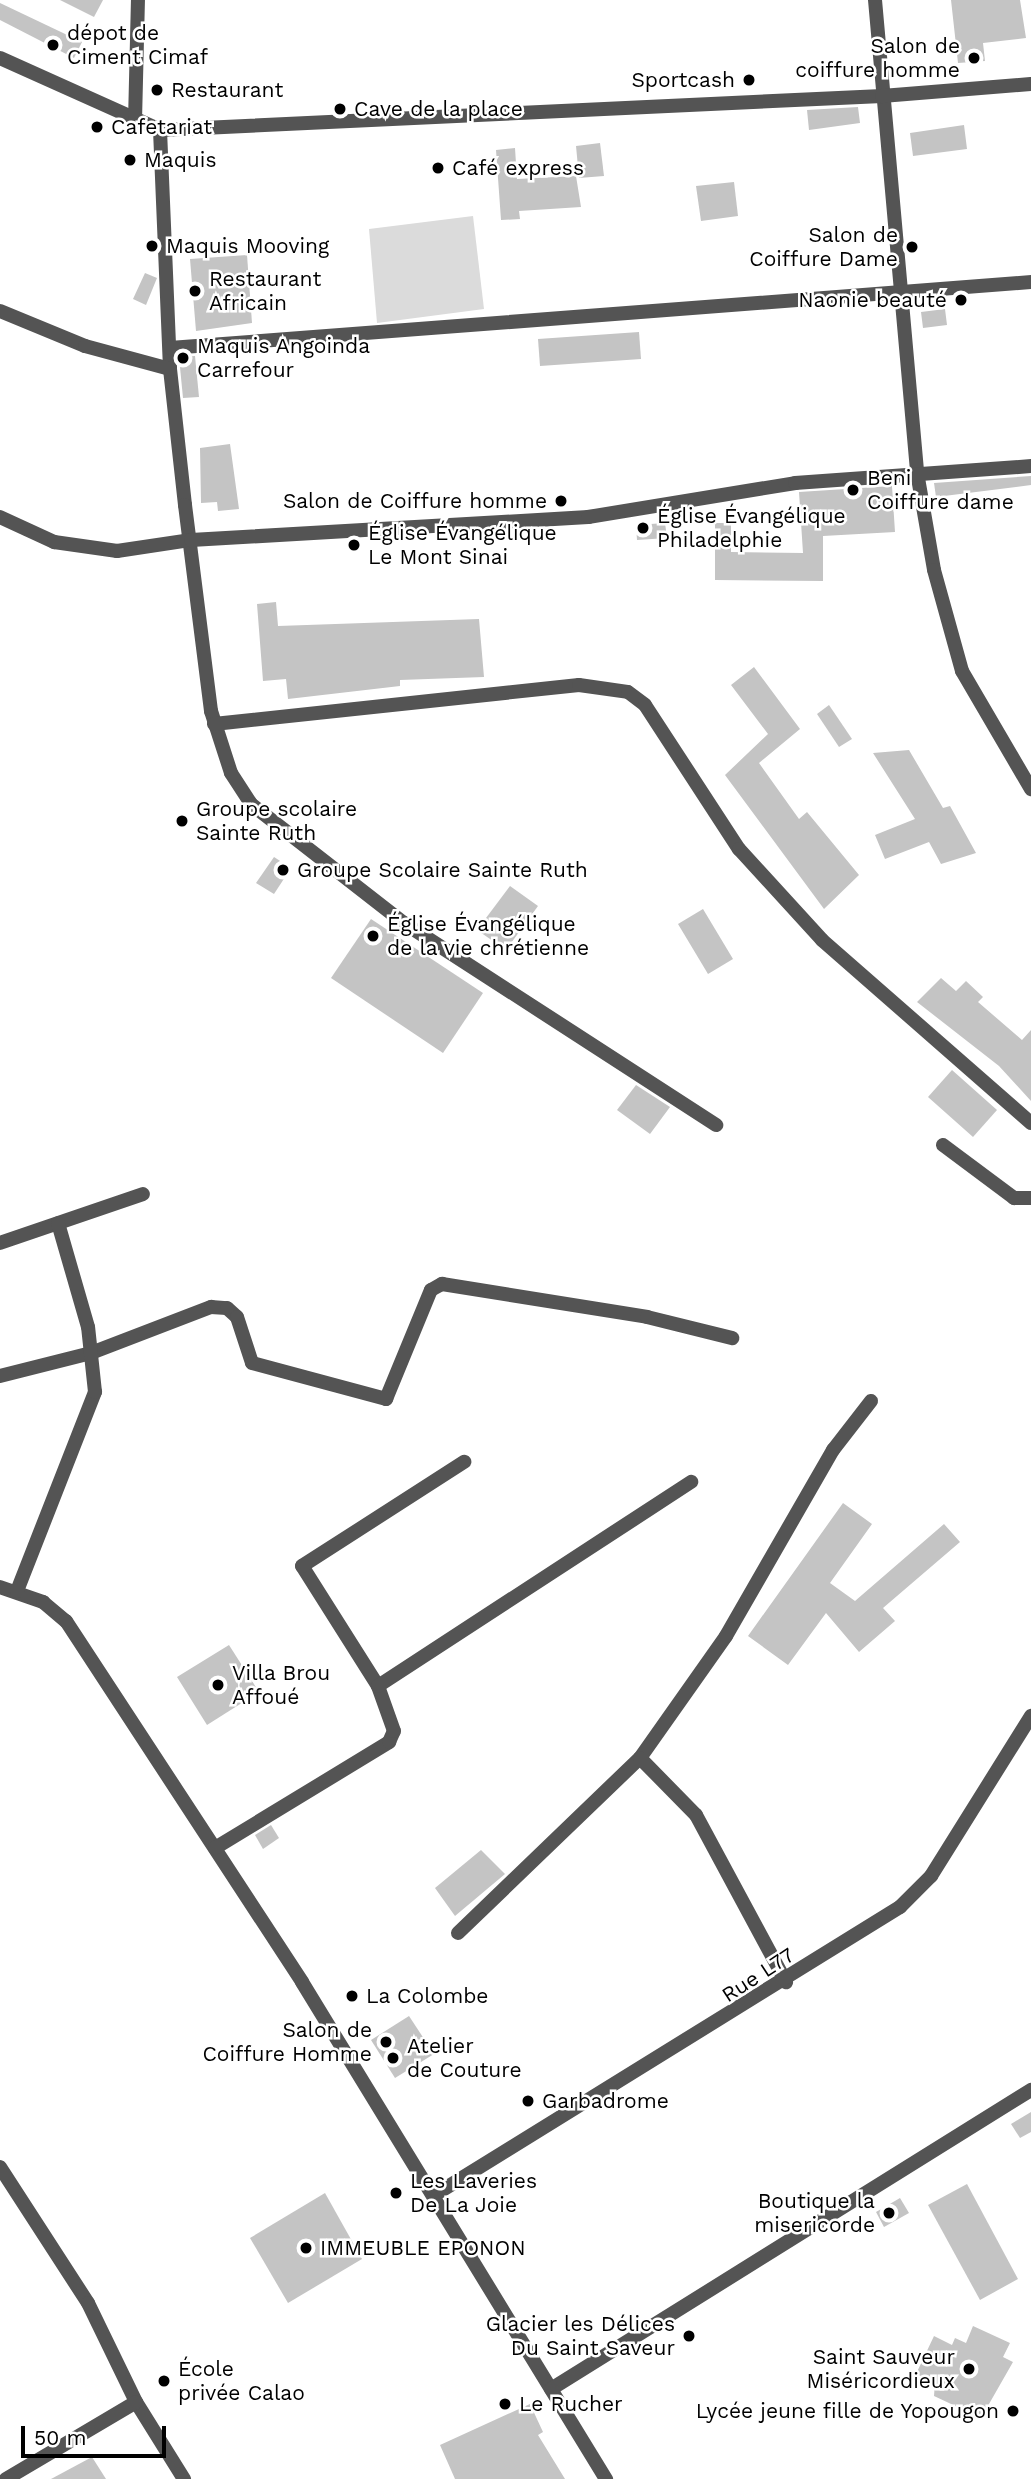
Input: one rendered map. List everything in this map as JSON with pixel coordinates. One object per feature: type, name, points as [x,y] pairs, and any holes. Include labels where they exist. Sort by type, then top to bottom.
[{"type":"street","points":[[135,121],[138,0]]},
{"type":"street","points":[[876,0],[899,291],[918,478],[934,570],[962,671],[1031,789]]},
{"type":"street","points":[[0,58],[160,130],[883,96],[1031,84]]},
{"type":"street","points":[[160,130],[170,369],[214,724],[231,773],[251,804],[404,923],[716,1125]]},
{"type":"street","points":[[170,348],[1031,282]]},
{"type":"street","points":[[0,311],[85,346],[170,369]]},
{"type":"street","points":[[0,517],[80,547],[117,551],[191,540],[588,517],[795,483],[918,478],[1031,466]]},
{"type":"street","points":[[214,724],[579,685],[628,692],[645,705],[739,849],[822,940],[1031,1123]]},
{"type":"street","points":[[943,1145],[1014,1198],[1031,1198]]},
{"type":"street","points":[[0,1243],[143,1194]]},
{"type":"street","points":[[18,1591],[94,1400],[91,1353],[58,1223]]},
{"type":"street","points":[[0,1376],[91,1353],[211,1307],[227,1308],[237,1317],[252,1363],[386,1399],[431,1290],[442,1284],[570,1303],[732,1338]]},
{"type":"street","points":[[458,1933],[640,1758],[726,1636],[833,1450],[871,1401]]},
{"type":"street","points":[[215,1848],[389,1742],[394,1731],[378,1686],[302,1566],[464,1462]]},
{"type":"street","points":[[378,1686],[691,1482]]},
{"type":"street","points":[[0,1587],[18,1591],[66,1621],[436,2194],[606,2479]]},
{"type":"street","name":"Rue L77","points":[[436,2194],[786,1982],[916,1893],[1031,1716]]},
{"type":"street","points":[[640,1758],[696,1815],[786,1982]]},
{"type":"street","points":[[551,2389],[1031,2090]]},
{"type":"street","points":[[0,2167],[88,2303],[136,2402],[184,2479]]},
{"type":"street","points":[[6,2479],[136,2402]]},
{"type":"shaded area","points":[[473,216],[484,309],[377,323],[369,229]]},
{"type":"building","points":[[60,0],[103,0],[94,17]]},
{"type":"building","points":[[951,0],[1020,0],[1026,38],[983,43],[985,61],[958,63]]},
{"type":"building","points":[[0,3],[82,42],[74,58],[0,20]]},
{"type":"building","points":[[858,107],[860,123],[809,130],[807,110]]},
{"type":"building","points":[[964,125],[967,149],[913,156],[910,133]]},
{"type":"building","points":[[600,143],[604,176],[579,178],[576,146]]},
{"type":"building","points":[[515,148],[517,179],[576,176],[581,207],[519,211],[520,219],[501,220],[496,150]]},
{"type":"building","points":[[734,182],[738,216],[701,221],[696,186]]},
{"type":"building","points":[[247,255],[252,323],[196,331],[190,259]]},
{"type":"building","points":[[145,273],[157,278],[146,305],[133,299]]},
{"type":"building","points":[[945,309],[947,325],[923,328],[921,312]]},
{"type":"building","points":[[639,332],[641,359],[540,366],[538,339]]},
{"type":"building","points":[[195,356],[199,397],[183,398],[179,357]]},
{"type":"building","points":[[230,444],[239,509],[218,511],[217,502],[201,503],[200,448]]},
{"type":"building","points":[[1031,476],[1031,485],[936,497],[934,483]]},
{"type":"building","points":[[892,486],[895,532],[823,536],[823,581],[715,580],[715,523],[731,523],[731,552],[803,553],[799,492]]},
{"type":"building","points":[[665,523],[667,538],[637,540],[636,525]]},
{"type":"building","points":[[276,602],[278,626],[479,619],[484,677],[400,680],[400,686],[288,699],[286,679],[263,681],[257,604]]},
{"type":"building","points":[[754,667],[800,729],[759,763],[799,819],[807,812],[859,875],[824,909],[725,775],[768,734],[731,685]]},
{"type":"building","points":[[829,705],[852,739],[839,747],[817,714]]},
{"type":"building","points":[[909,750],[943,808],[950,806],[976,853],[941,864],[929,842],[885,859],[875,835],[915,819],[873,753]]},
{"type":"building","points":[[274,857],[291,868],[274,894],[256,883]]},
{"type":"building","points":[[510,886],[538,906],[506,950],[477,930]]},
{"type":"building","points":[[703,909],[733,959],[708,974],[678,924]]},
{"type":"building","points":[[371,919],[483,993],[443,1053],[331,978]]},
{"type":"building","points":[[941,978],[956,991],[966,981],[983,997],[978,1002],[1022,1040],[1031,1030],[1031,1101],[999,1066],[917,1002]]},
{"type":"building","points":[[952,1070],[997,1110],[973,1137],[928,1097]]},
{"type":"building","points":[[636,1085],[670,1107],[650,1134],[617,1110]]},
{"type":"building","points":[[843,1503],[872,1524],[830,1583],[855,1601],[944,1524],[960,1542],[883,1608],[895,1621],[859,1652],[826,1613],[788,1665],[748,1636]]},
{"type":"building","name":"Villa Brou Affoué","points":[[229,1645],[259,1692],[207,1725],[177,1677]]},
{"type":"building","points":[[271,1825],[279,1838],[263,1849],[255,1835]]},
{"type":"building","points":[[481,1850],[505,1874],[455,1916],[435,1888]]},
{"type":"building","points":[[409,2016],[434,2054],[395,2078],[371,2040]]},
{"type":"building","points":[[1031,2112],[1031,2132],[1020,2138],[1011,2124]]},
{"type":"building","points":[[967,2184],[1018,2279],[980,2300],[928,2205]]},
{"type":"building","name":"IMMEUBLE EPONON","points":[[325,2193],[362,2259],[288,2303],[250,2238]]},
{"type":"building","points":[[900,2198],[909,2213],[884,2227],[876,2212]]},
{"type":"building","points":[[973,2326],[1010,2343],[1003,2357],[1013,2362],[981,2418],[934,2396],[935,2382],[916,2374],[934,2336],[952,2345],[955,2338],[966,2343]]},
{"type":"building","points":[[530,2404],[543,2432],[538,2435],[565,2479],[455,2479],[440,2445]]},
{"type":"building","points":[[92,2457],[106,2479],[51,2479]]},
{"type":"place","name":"dépot de Ciment Cimaf","points":[[53,45]]},
{"type":"place","name":"Salon de coiffure homme","points":[[974,58]]},
{"type":"place","name":"Sportcash","points":[[749,80]]},
{"type":"place","name":"Restaurant","points":[[157,90]]},
{"type":"place","name":"Cave de la place","points":[[340,109]]},
{"type":"place","name":"Cafetariat","points":[[97,127]]},
{"type":"place","name":"Maquis","points":[[130,160]]},
{"type":"place","name":"Café express","points":[[438,168]]},
{"type":"place","name":"Maquis Mooving","points":[[152,246]]},
{"type":"place","name":"Salon de Coiffure Dame","points":[[912,247]]},
{"type":"place","name":"Restaurant Africain","points":[[195,291]]},
{"type":"place","name":"Naonie beauté","points":[[961,300]]},
{"type":"place","name":"Maquis Angoinda Carrefour","points":[[183,358]]},
{"type":"place","name":"Beni Coiffure dame","points":[[853,490]]},
{"type":"place","name":"Salon de Coiffure homme","points":[[561,501]]},
{"type":"place","name":"Église Évangélique Philadelphie","points":[[643,528]]},
{"type":"place","name":"Église Évangélique Le Mont Sinai","points":[[354,545]]},
{"type":"place","name":"Groupe scolaire Sainte Ruth","points":[[182,821]]},
{"type":"place","name":"Groupe Scolaire Sainte Ruth","points":[[283,870]]},
{"type":"place","name":"Église Évangélique de la vie chrétienne","points":[[373,936]]},
{"type":"place","name":"Villa Brou Affoué","points":[[218,1685]]},
{"type":"place","name":"La Colombe","points":[[352,1996]]},
{"type":"place","name":"Salon de Coiffure Homme","points":[[386,2042]]},
{"type":"place","name":"Atelier de Couture","points":[[393,2058]]},
{"type":"place","name":"Garbadrome","points":[[528,2101]]},
{"type":"place","name":"Les Laveries De La Joie","points":[[396,2193]]},
{"type":"place","name":"Boutique la misericorde","points":[[889,2213]]},
{"type":"place","name":"IMMEUBLE EPONON","points":[[306,2248]]},
{"type":"place","name":"Glacier les Délices Du Saint Saveur","points":[[689,2336]]},
{"type":"place","name":"Saint Sauveur Miséricordieux","points":[[969,2369]]},
{"type":"place","name":"École privée Calao","points":[[164,2381]]},
{"type":"place","name":"Le Rucher","points":[[505,2404]]},
{"type":"place","name":"Lycée jeune fille de Yopougon","points":[[1013,2411]]}]
